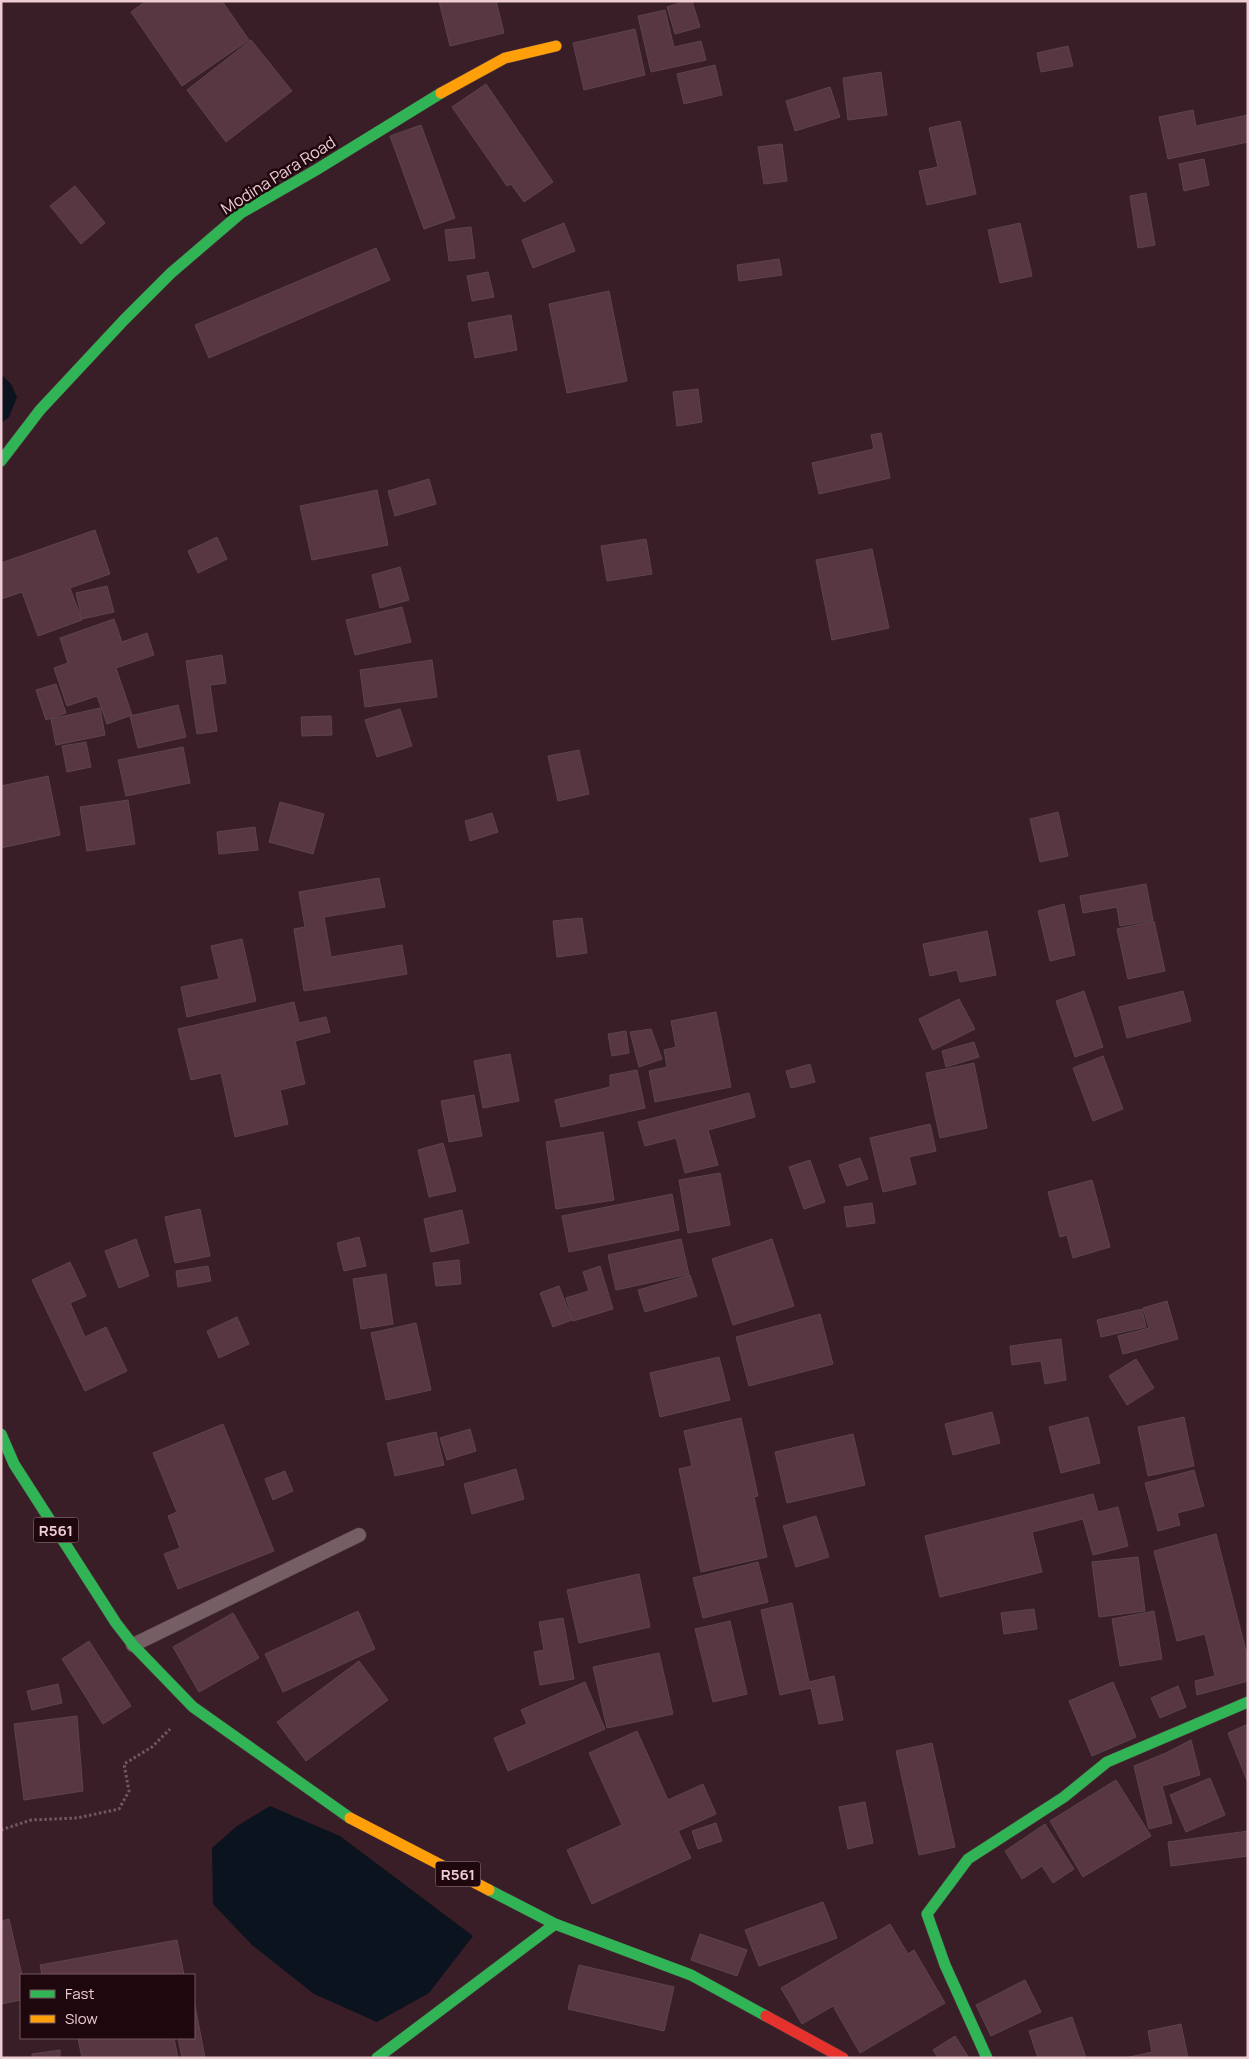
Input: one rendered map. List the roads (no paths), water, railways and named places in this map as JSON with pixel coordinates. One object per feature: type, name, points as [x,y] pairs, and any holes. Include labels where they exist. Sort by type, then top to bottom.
[{"type":"street","name":"Modina Para Road","points":[[1,461],[40,410],[124,320],[171,273],[240,213],[316,170],[432,98],[504,58],[556,46]]},
{"type":"street","name":"R561","points":[[1,1434],[14,1464],[116,1623],[133,1645],[193,1708],[350,1818],[554,1924],[692,1976],[844,2058]]},
{"type":"street","points":[[987,2058],[945,1965],[927,1914],[968,1859],[1064,1797],[1108,1762],[1248,1702]]},
{"type":"street","points":[[377,2058],[554,1924]]},
{"type":"lane","points":[[133,1645],[359,1535]]},
{"type":"water","points":[[1,374],[11,384],[17,397],[9,417],[1,423]]},
{"type":"water","points":[[270,1806],[340,1836],[473,1936],[429,1993],[377,2022],[314,1994],[252,1945],[213,1904],[212,1848],[237,1826]]}]
